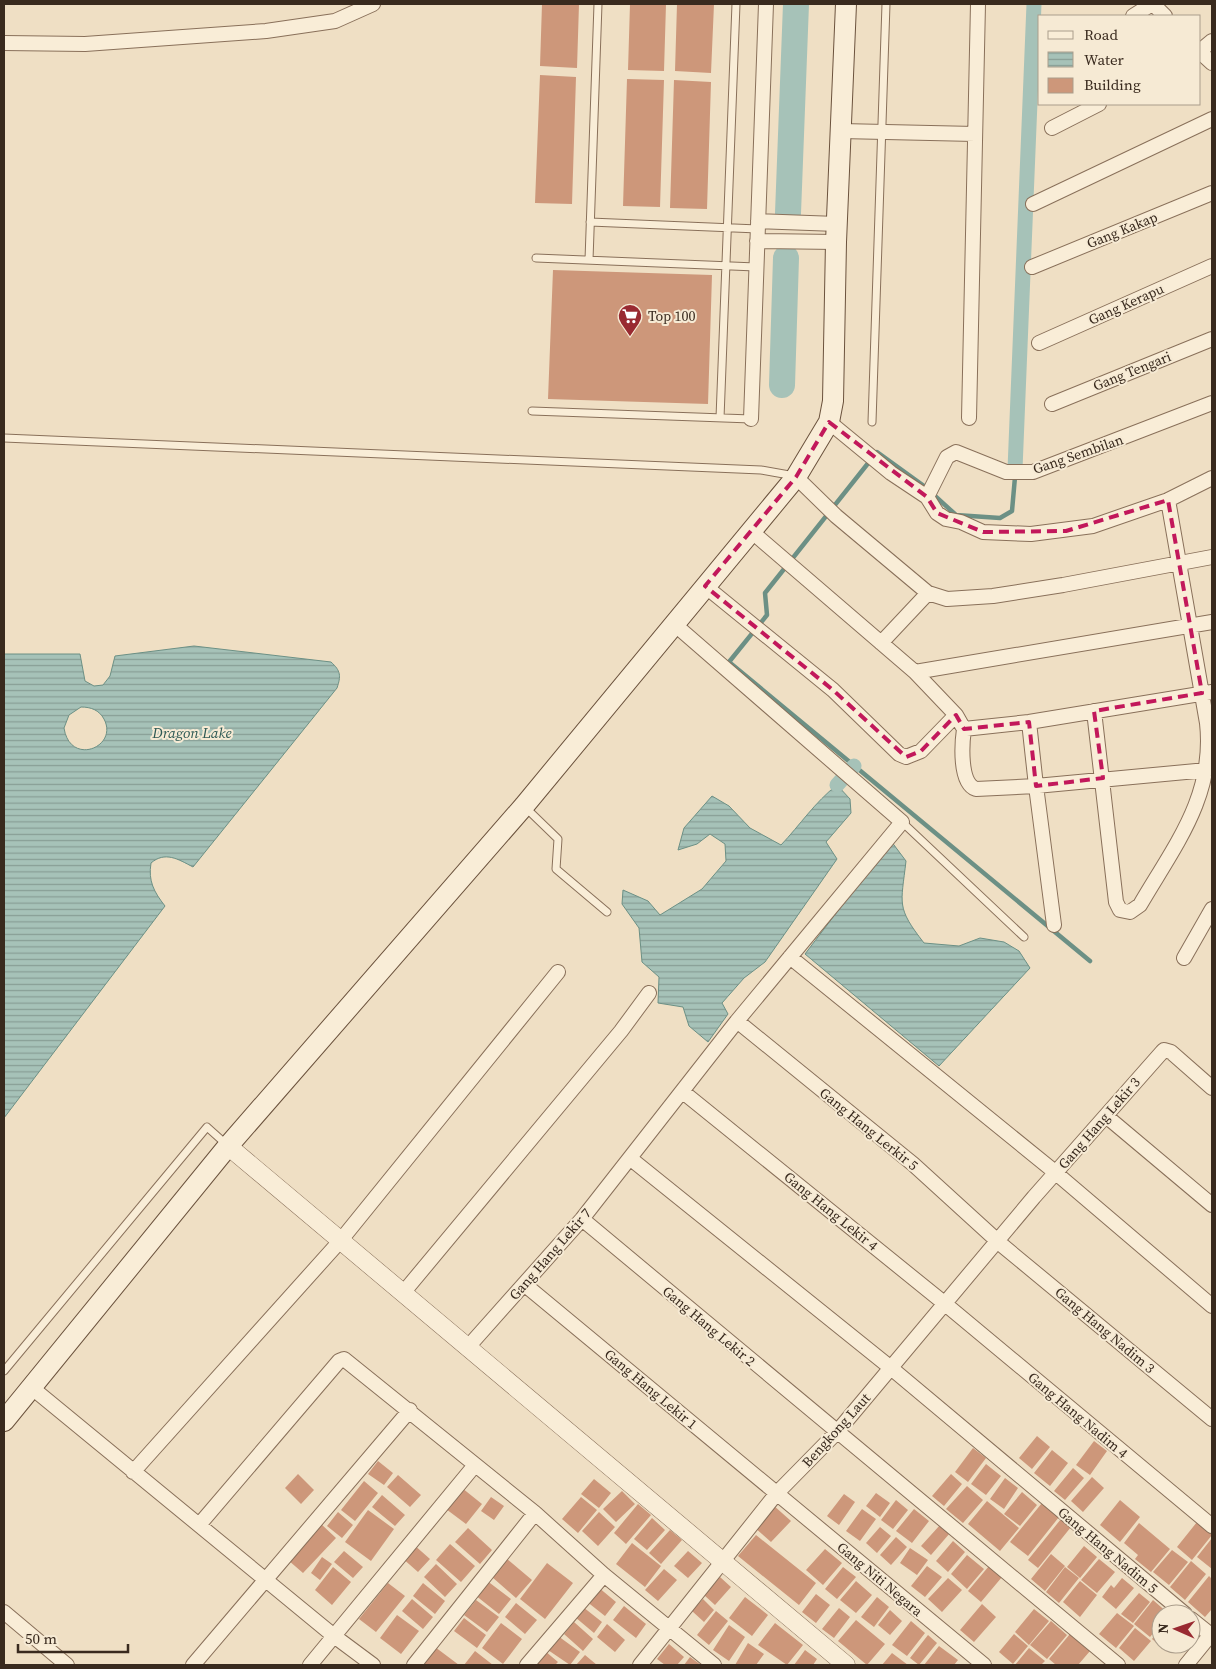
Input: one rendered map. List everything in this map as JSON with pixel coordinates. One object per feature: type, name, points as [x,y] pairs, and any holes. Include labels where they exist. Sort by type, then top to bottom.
[{"type":"main road","points":[[4,1421],[228,1146],[524,806],[706,586],[796,477],[829,422],[833,401],[837,233],[846,4]]},
{"type":"street","points":[[4,43],[85,44],[266,31],[335,20],[373,4]]},
{"type":"street","points":[[751,419],[766,4]]},
{"type":"street","points":[[969,418],[978,4]]},
{"type":"street","points":[[1135,15],[1152,4],[1164,15]]},
{"type":"street","points":[[1201,51],[1212,41]]},
{"type":"street","points":[[1201,53],[1212,63]]},
{"type":"street","points":[[1052,128],[1097,105]]},
{"type":"street","points":[[1033,204],[1212,120]]},
{"type":"street","points":[[841,131],[976,134]]},
{"type":"street","name":"Gang Kakap","points":[[1032,267],[1212,193]]},
{"type":"street","points":[[758,230],[837,233]]},
{"type":"street","points":[[758,230],[837,233]]},
{"type":"street","name":"Gang Kerapu","points":[[1039,343],[1212,266]]},
{"type":"street","name":"Gang Tengari","points":[[1052,404],[1212,338]]},
{"type":"street","name":"Gang Sembilan","points":[[929,493],[947,457],[956,452],[1006,472],[1034,472],[1212,404]]},
{"type":"street","points":[[829,422],[878,463],[929,493],[937,513],[982,532],[1030,534],[1093,526],[1168,500],[1209,480]]},
{"type":"street","points":[[796,477],[836,516],[928,593],[947,599],[993,596],[1212,557]]},
{"type":"street","points":[[1094,711],[1116,902],[1120,910],[1130,912],[1140,905],[1186,826],[1199,801],[1207,770],[1209,745],[1207,692],[1190,626],[1168,500]]},
{"type":"street","points":[[751,531],[915,672],[956,715],[964,729],[962,748],[967,781],[970,787],[976,790],[1036,786],[1103,778],[1207,770]]},
{"type":"street","points":[[706,586],[833,690],[899,754],[906,757],[921,751],[956,715]]},
{"type":"street","points":[[881,643],[928,593]]},
{"type":"street","points":[[915,672],[1212,622]]},
{"type":"street","points":[[673,624],[902,822]]},
{"type":"street","points":[[964,729],[1029,722],[1207,692]]},
{"type":"street","points":[[1029,722],[1054,925]]},
{"type":"street","name":"Gang Hang Lekir 7","points":[[468,1347],[582,1219],[631,1159],[737,1021],[902,822]]},
{"type":"street","points":[[1184,958],[1212,909]]},
{"type":"street","points":[[790,957],[1056,1173],[1212,1306]]},
{"type":"street","points":[[133,1472],[341,1240],[558,972]]},
{"type":"street","points":[[403,1293],[621,1031],[649,993]]},
{"type":"street","name":"Gang Hang Lerkir 5","points":[[737,1021],[913,1164],[998,1241]]},
{"type":"street","name":"Gang Hang Lekir 3","points":[[1034,1198],[1164,1050],[1171,1052],[1212,1088]]},
{"type":"street","name":"Gang Hang Lekir 4","points":[[683,1092],[944,1303]]},
{"type":"street","points":[[1106,1116],[1212,1205]]},
{"type":"street","points":[[228,1146],[846,1665]]},
{"type":"street","name":"Gang Hang Nadim 5","points":[[631,1159],[891,1368],[1173,1604]]},
{"type":"street","name":"Bengkong Laut","points":[[640,1665],[670,1630],[722,1559],[777,1493],[837,1432],[1034,1198]]},
{"type":"street","name":"Gang Hang Lekir 2","points":[[582,1219],[1118,1665]]},
{"type":"street","name":"Gang Hang Nadim 3","points":[[998,1241],[1212,1419]]},
{"type":"street","name":"Gang Hang Lekir 1","points":[[524,1284],[777,1493]]},
{"type":"street","name":"Gang Hang Nadim 4","points":[[944,1303],[1212,1526]]},
{"type":"street","points":[[199,1525],[342,1359],[347,1360],[535,1513],[604,1575],[714,1665]]},
{"type":"street","points":[[31,1387],[266,1582],[373,1665]]},
{"type":"street","points":[[193,1665],[266,1582],[410,1410]]},
{"type":"street","points":[[310,1665],[475,1464]]},
{"type":"street","name":"Gang Niti Negara","points":[[777,1493],[984,1665]]},
{"type":"street","points":[[414,1665],[535,1513]]},
{"type":"street","points":[[527,1665],[604,1575]]},
{"type":"street","points":[[4,1612],[67,1665]]},
{"type":"street","points":[[1201,1626],[1212,1634],[1201,1648]]},
{"type":"street","points":[[1186,1665],[1196,1654]]},
{"type":"lane","points":[[589,260],[598,4]]},
{"type":"lane","points":[[720,418],[736,4]]},
{"type":"lane","points":[[872,422],[886,4]]},
{"type":"lane","points":[[590,222],[758,230]]},
{"type":"lane","points":[[536,258],[756,267]]},
{"type":"lane","points":[[532,411],[751,419]]},
{"type":"lane","points":[[4,438],[773,471],[796,477]]},
{"type":"lane","points":[[524,806],[558,838],[556,869],[607,912]]},
{"type":"lane","points":[[902,822],[1024,936]]},
{"type":"lane","points":[[4,1371],[207,1127],[228,1146]]},
{"type":"highlighted area","points":[[829,422],[927,497],[937,513],[983,532],[1066,531],[1168,500],[1202,693],[1094,711],[1103,778],[1036,786],[1029,722],[964,729],[956,715],[921,751],[906,757],[833,690],[705,586],[796,477]]},
{"type":"water","name":"Dragon Lake","points":[[194,646],[331,662],[337,668],[339,680],[337,688],[193,867],[177,859],[166,857],[156,859],[151,863],[151,881],[165,906],[4,1118],[4,654],[80,654],[85,681],[94,686],[103,685],[110,676],[115,656]],"holes":[[[81,707],[91,708],[100,713],[107,729],[105,738],[92,749],[83,750],[75,747],[68,740],[64,728],[69,715]]]},
{"type":"water","points":[[837,785],[850,799],[851,813],[826,842],[837,859],[765,962],[744,978],[722,1003],[728,1014],[708,1042],[689,1026],[683,1007],[658,1003],[659,977],[642,962],[639,928],[622,904],[623,890],[648,901],[660,915],[702,889],[726,861],[725,844],[710,834],[697,844],[678,850],[684,828],[712,796],[729,806],[750,828],[781,845],[815,806]]},
{"type":"water","points":[[891,841],[906,861],[902,897],[905,913],[924,943],[959,946],[980,938],[1004,942],[1019,951],[1030,968],[939,1066],[805,954]]},
{"type":"building","points":[[542,4],[579,4],[577,68],[540,66]]},
{"type":"building","points":[[630,4],[666,4],[664,71],[628,70]]},
{"type":"building","points":[[677,4],[714,4],[711,73],[675,71]]},
{"type":"building","points":[[540,75],[576,77],[572,204],[535,203]]},
{"type":"building","points":[[627,79],[664,80],[660,207],[623,206]]},
{"type":"building","points":[[674,80],[711,82],[707,209],[670,208]]},
{"type":"building","name":"Top 100","points":[[553,270],[712,275],[708,404],[548,399]]},
{"type":"building","points":[[1037,1436],[1050,1447],[1032,1469],[1019,1458]]},
{"type":"building","points":[[1094,1441],[1107,1451],[1090,1475],[1076,1465]]},
{"type":"building","points":[[973,1448],[986,1458],[968,1482],[955,1472]]},
{"type":"building","points":[[1052,1450],[1068,1463],[1050,1486],[1034,1473]]},
{"type":"building","points":[[378,1461],[393,1473],[384,1485],[368,1474]]},
{"type":"building","points":[[986,1464],[1001,1476],[986,1495],[971,1484]]},
{"type":"building","points":[[1073,1468],[1084,1478],[1065,1500],[1054,1491]]},
{"type":"building","points":[[298,1474],[314,1490],[301,1504],[285,1488]]},
{"type":"building","points":[[951,1474],[962,1484],[944,1506],[932,1496]]},
{"type":"building","points":[[398,1475],[421,1495],[410,1507],[387,1487]]},
{"type":"building","points":[[1092,1477],[1104,1488],[1083,1512],[1071,1501]]},
{"type":"building","points":[[1005,1478],[1018,1488],[1004,1509],[990,1499]]},
{"type":"building","points":[[594,1479],[611,1493],[599,1508],[581,1494]]},
{"type":"building","points":[[364,1481],[378,1493],[355,1521],[341,1510]]},
{"type":"building","points":[[967,1486],[983,1500],[963,1523],[946,1509]]},
{"type":"building","points":[[462,1488],[482,1504],[466,1524],[446,1509]]},
{"type":"building","points":[[622,1491],[635,1504],[616,1522],[603,1509]]},
{"type":"building","points":[[1022,1492],[1037,1505],[1020,1526],[1004,1514]]},
{"type":"building","points":[[876,1493],[890,1503],[880,1517],[866,1506]]},
{"type":"building","points":[[844,1494],[855,1502],[839,1525],[827,1516]]},
{"type":"building","points":[[382,1495],[405,1515],[395,1526],[372,1507]]},
{"type":"building","points":[[491,1497],[504,1506],[494,1520],[481,1511]]},
{"type":"building","points":[[581,1497],[597,1510],[578,1533],[562,1519]]},
{"type":"building","points":[[896,1500],[908,1510],[893,1529],[881,1520]]},
{"type":"building","points":[[1120,1500],[1140,1517],[1120,1542],[1100,1525]]},
{"type":"building","points":[[987,1501],[1019,1528],[1000,1551],[968,1524]]},
{"type":"building","points":[[1042,1503],[1059,1517],[1028,1556],[1010,1542]]},
{"type":"building","points":[[638,1504],[651,1515],[626,1544],[614,1533]]},
{"type":"building","points":[[773,1505],[791,1521],[771,1542],[754,1527]]},
{"type":"building","points":[[862,1509],[876,1519],[860,1541],[846,1531]]},
{"type":"building","points":[[914,1509],[929,1521],[912,1543],[896,1531]]},
{"type":"building","points":[[368,1510],[394,1529],[371,1561],[345,1542]]},
{"type":"building","points":[[338,1512],[353,1525],[342,1538],[327,1526]]},
{"type":"building","points":[[599,1512],[615,1527],[598,1546],[582,1531]]},
{"type":"building","points":[[652,1518],[665,1530],[647,1550],[634,1539]]},
{"type":"building","points":[[1061,1519],[1071,1527],[1038,1568],[1028,1560]]},
{"type":"building","points":[[1197,1522],[1212,1535],[1192,1560],[1177,1547]]},
{"type":"building","points":[[1139,1523],[1170,1549],[1151,1572],[1135,1559],[1138,1555],[1124,1543]]},
{"type":"building","points":[[321,1524],[336,1538],[303,1573],[288,1560]]},
{"type":"building","points":[[940,1525],[950,1533],[931,1555],[921,1546]]},
{"type":"building","points":[[880,1527],[891,1536],[877,1553],[866,1543]]},
{"type":"building","points":[[468,1528],[492,1550],[480,1564],[455,1542]]},
{"type":"building","points":[[670,1530],[682,1540],[661,1564],[649,1553]]},
{"type":"building","points":[[756,1535],[816,1583],[799,1605],[738,1556]]},
{"type":"building","points":[[896,1537],[907,1547],[891,1565],[880,1555]]},
{"type":"building","points":[[1212,1538],[1212,1569],[1197,1557]]},
{"type":"building","points":[[953,1541],[965,1552],[948,1572],[936,1561]]},
{"type":"building","points":[[632,1543],[661,1566],[645,1587],[616,1564]]},
{"type":"building","points":[[413,1544],[430,1559],[418,1572],[401,1557]]},
{"type":"building","points":[[450,1544],[475,1566],[461,1582],[436,1560]]},
{"type":"building","points":[[1084,1546],[1097,1557],[1080,1578],[1067,1567]]},
{"type":"building","points":[[910,1548],[928,1560],[917,1575],[900,1563]]},
{"type":"building","points":[[825,1549],[842,1563],[823,1585],[806,1570]]},
{"type":"building","points":[[1172,1550],[1188,1562],[1169,1585],[1153,1572]]},
{"type":"building","points":[[344,1551],[363,1567],[353,1578],[334,1562]]},
{"type":"building","points":[[688,1551],[702,1563],[688,1578],[674,1566]]},
{"type":"building","points":[[1051,1554],[1065,1566],[1045,1591],[1031,1579]]},
{"type":"building","points":[[967,1555],[984,1569],[967,1589],[951,1574]]},
{"type":"building","points":[[322,1557],[332,1564],[320,1580],[311,1573]]},
{"type":"building","points":[[507,1559],[532,1580],[516,1598],[492,1577]]},
{"type":"building","points":[[1099,1559],[1115,1572],[1097,1593],[1081,1580]]},
{"type":"building","points":[[1191,1561],[1206,1574],[1185,1600],[1170,1587]]},
{"type":"building","points":[[547,1563],[573,1583],[545,1619],[520,1599]]},
{"type":"building","points":[[436,1564],[457,1584],[445,1597],[424,1577]]},
{"type":"building","points":[[927,1566],[942,1577],[925,1597],[911,1586]]},
{"type":"building","points":[[989,1566],[1002,1577],[981,1602],[968,1591]]},
{"type":"building","points":[[333,1567],[351,1582],[332,1605],[315,1590]]},
{"type":"building","points":[[843,1567],[856,1577],[837,1599],[825,1589]]},
{"type":"building","points":[[1065,1567],[1079,1578],[1059,1603],[1046,1592]]},
{"type":"building","points":[[664,1569],[677,1580],[658,1601],[645,1590]]},
{"type":"building","points":[[1209,1576],[1212,1579],[1212,1609],[1205,1617],[1201,1613],[1201,1604],[1190,1604],[1188,1602]]},
{"type":"building","points":[[720,1577],[731,1587],[715,1605],[704,1595]]},
{"type":"building","points":[[948,1578],[962,1590],[942,1612],[928,1599]]},
{"type":"building","points":[[1122,1578],[1134,1588],[1116,1609],[1102,1597],[1111,1585],[1114,1588]]},
{"type":"building","points":[[486,1580],[511,1599],[499,1614],[475,1595]]},
{"type":"building","points":[[856,1581],[872,1595],[856,1613],[840,1600]]},
{"type":"building","points":[[1080,1581],[1097,1595],[1080,1617],[1063,1602]]},
{"type":"building","points":[[388,1583],[405,1596],[376,1632],[359,1619]]},
{"type":"building","points":[[423,1583],[445,1601],[435,1614],[413,1596]]},
{"type":"building","points":[[598,1587],[616,1602],[605,1616],[586,1601]]},
{"type":"building","points":[[1139,1593],[1150,1602],[1133,1623],[1121,1614]]},
{"type":"building","points":[[816,1594],[830,1605],[816,1623],[802,1612]]},
{"type":"building","points":[[745,1597],[768,1615],[752,1636],[729,1618]]},
{"type":"building","points":[[877,1597],[889,1607],[874,1627],[861,1617]]},
{"type":"building","points":[[412,1599],[433,1617],[423,1629],[402,1611]]},
{"type":"building","points":[[703,1599],[714,1610],[704,1622],[692,1611]]},
{"type":"building","points":[[476,1600],[499,1617],[487,1632],[464,1615]]},
{"type":"building","points":[[1153,1600],[1158,1604],[1151,1604],[1150,1637],[1134,1624]]},
{"type":"building","points":[[516,1603],[537,1620],[525,1634],[505,1617]]},
{"type":"building","points":[[982,1604],[996,1617],[974,1642],[960,1630]]},
{"type":"building","points":[[624,1606],[646,1624],[636,1638],[613,1620]]},
{"type":"building","points":[[583,1607],[602,1622],[594,1633],[575,1617]]},
{"type":"building","points":[[839,1608],[850,1617],[834,1638],[822,1629]]},
{"type":"building","points":[[1034,1609],[1049,1621],[1029,1645],[1015,1632]]},
{"type":"building","points":[[890,1610],[902,1621],[890,1635],[878,1625]]},
{"type":"building","points":[[716,1611],[728,1621],[709,1645],[697,1635]]},
{"type":"building","points":[[1117,1613],[1134,1626],[1116,1648],[1099,1634]]},
{"type":"building","points":[[397,1615],[419,1631],[401,1654],[380,1638]]},
{"type":"building","points":[[464,1618],[486,1635],[477,1648],[454,1631]]},
{"type":"building","points":[[856,1620],[885,1644],[867,1665],[838,1641]]},
{"type":"building","points":[[911,1621],[925,1633],[907,1656],[892,1645]]},
{"type":"building","points":[[1051,1621],[1067,1635],[1047,1659],[1030,1645]]},
{"type":"building","points":[[574,1622],[593,1639],[583,1651],[564,1634]]},
{"type":"building","points":[[501,1623],[522,1639],[503,1664],[482,1648]]},
{"type":"building","points":[[775,1623],[803,1645],[787,1665],[758,1645]]},
{"type":"building","points":[[607,1624],[625,1640],[615,1652],[597,1637]]},
{"type":"building","points":[[729,1625],[745,1637],[729,1661],[713,1650]]},
{"type":"building","points":[[1135,1628],[1151,1641],[1134,1661],[1119,1648]]},
{"type":"building","points":[[1014,1634],[1028,1646],[1013,1664],[999,1652]]},
{"type":"building","points":[[1070,1634],[1090,1651],[1078,1665],[1056,1665],[1049,1659]]},
{"type":"building","points":[[928,1635],[937,1643],[919,1665],[910,1658]]},
{"type":"building","points":[[558,1636],[580,1652],[570,1665],[548,1650]]},
{"type":"building","points":[[748,1643],[764,1654],[756,1665],[735,1665]]},
{"type":"building","points":[[669,1644],[684,1657],[677,1665],[665,1665],[657,1659]]},
{"type":"building","points":[[939,1646],[958,1660],[954,1665],[924,1665]]},
{"type":"building","points":[[435,1647],[459,1665],[426,1665],[423,1663]]},
{"type":"building","points":[[1029,1648],[1045,1661],[1041,1665],[1015,1665]]},
{"type":"building","points":[[805,1650],[817,1659],[813,1665],[794,1665]]},
{"type":"building","points":[[475,1651],[493,1665],[464,1665]]},
{"type":"building","points":[[545,1651],[558,1662],[555,1665],[534,1665]]},
{"type":"building","points":[[892,1653],[908,1665],[882,1665]]},
{"type":"building","points":[[585,1655],[597,1665],[576,1665]]},
{"type":"building","points":[[690,1657],[701,1665],[684,1665]]},
{"type":"waterway","points":[[788,213],[796,4]]},
{"type":"waterway","points":[[1015,469],[1034,4]]},
{"type":"waterway","points":[[782,385],[786,258]]},
{"type":"waterway","points":[[1015,477],[1012,511],[1000,518],[956,515],[924,486],[877,452],[765,593],[767,615],[729,662],[1090,961]]},
{"type":"waterway","points":[[837,785],[854,766]]},
{"type":"place","name":"Top 100","points":[[630,337]]}]
